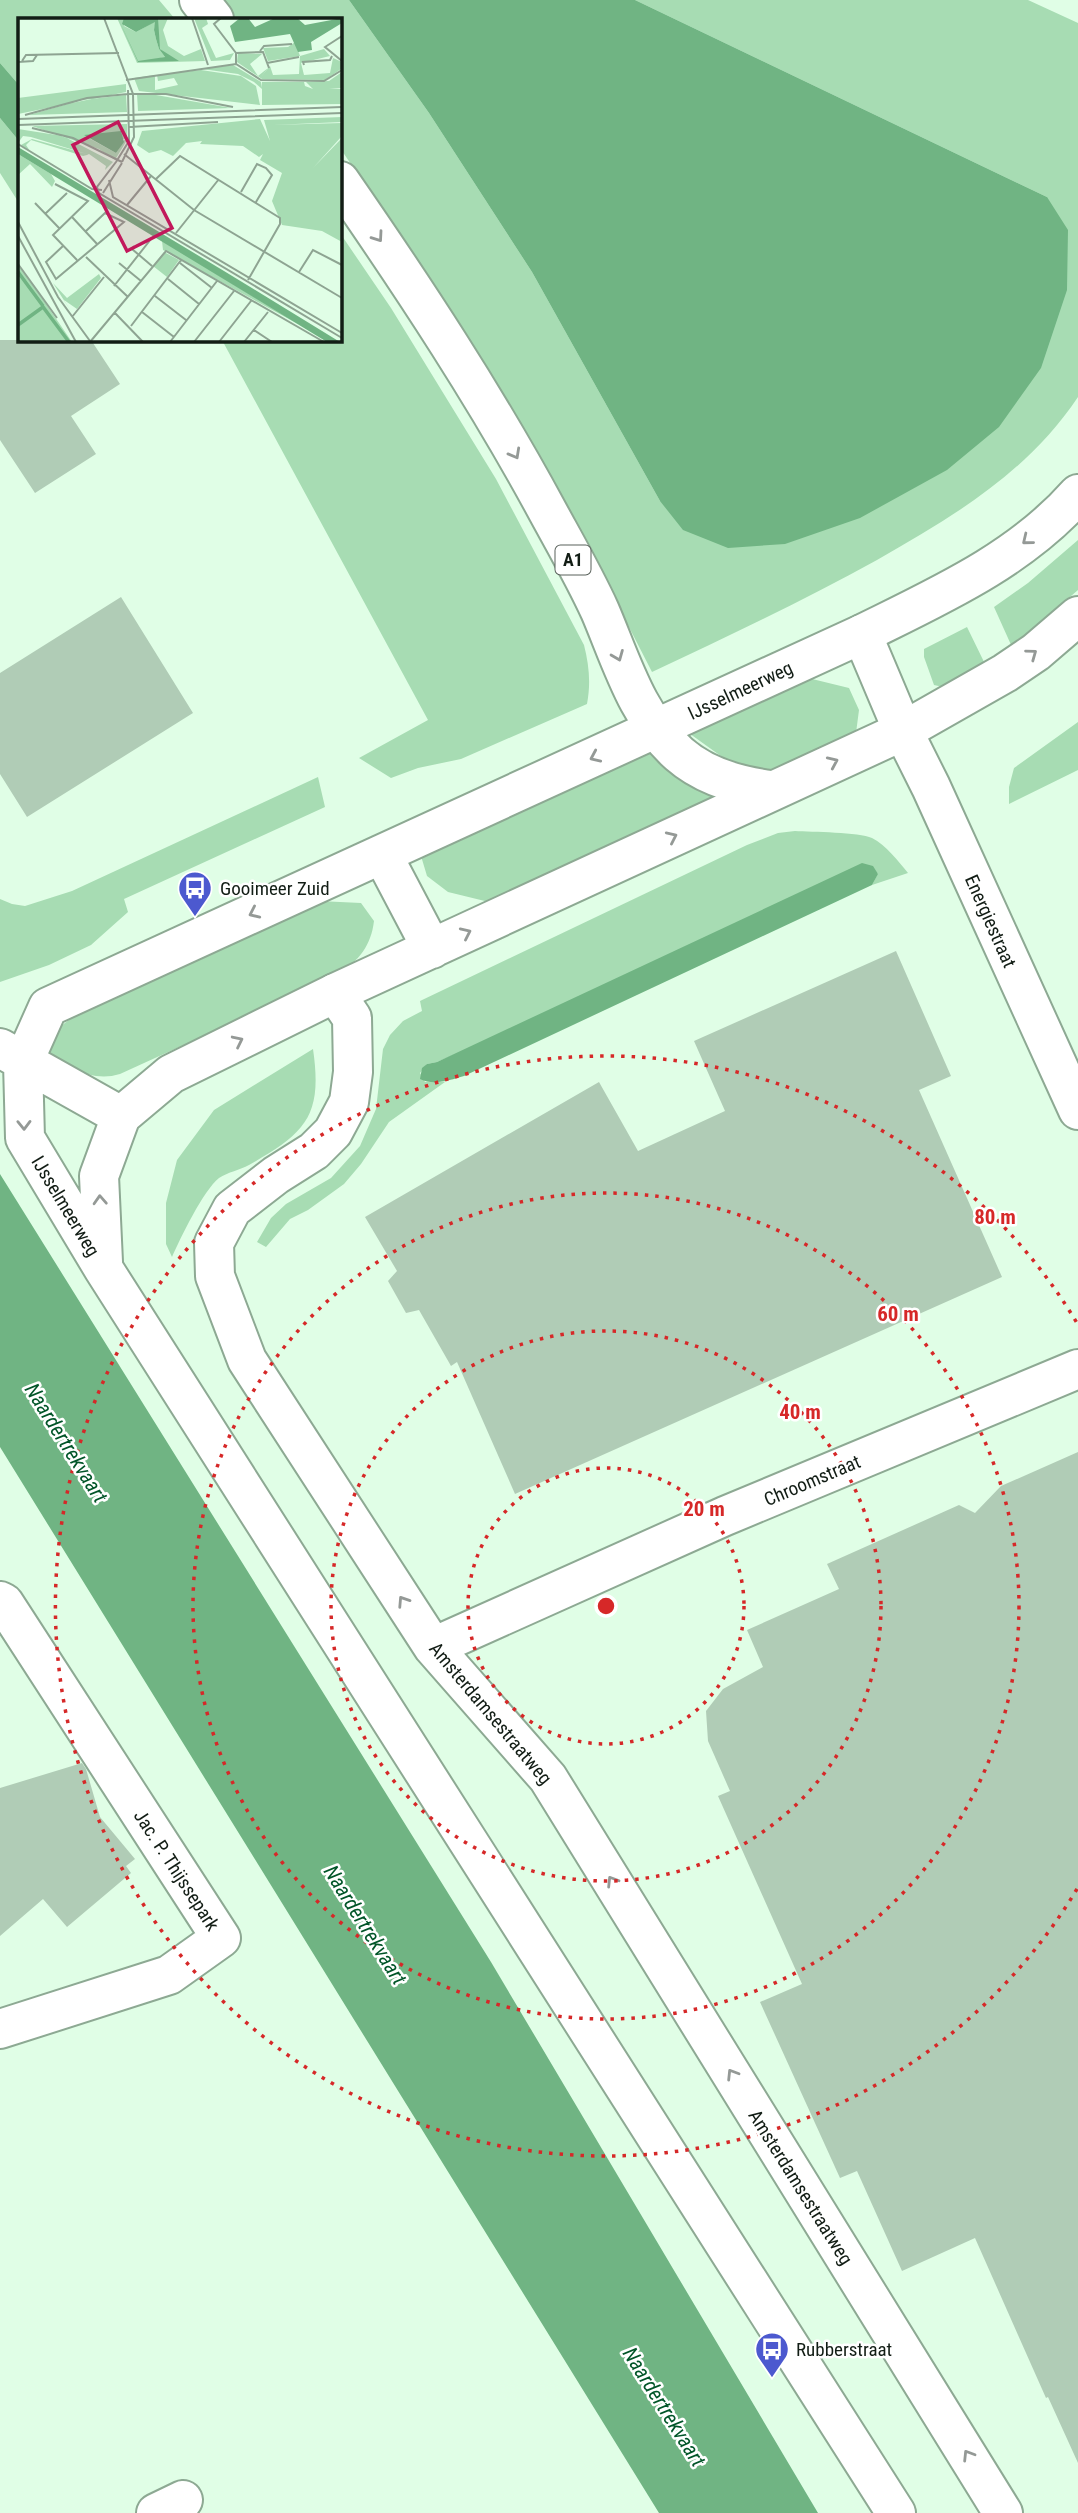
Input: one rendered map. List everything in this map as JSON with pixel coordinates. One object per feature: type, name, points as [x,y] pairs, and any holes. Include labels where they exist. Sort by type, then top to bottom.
[{"type":"main road","points":[[199,0],[214,18]]},
{"type":"main road","name":"A1","points":[[341,182],[482,394],[599,609],[631,687],[657,729],[679,754],[709,774],[748,788],[771,790]]},
{"type":"main road","name":"IJsselmeerweg","points":[[103,1268],[24,1138],[12,1056],[48,1007],[657,729],[963,584],[997,563],[1066,508],[1078,494]]},
{"type":"main road","name":"IJsselmeerweg","points":[[103,1268],[99,1176],[121,1116],[171,1074],[335,993],[903,731],[1036,652],[1078,616]]},
{"type":"main road","name":"Energiestraat","points":[[862,634],[903,731],[1078,1110]]},
{"type":"main road","points":[[382,853],[432,949]]},
{"type":"main road","name":"Amsterdamsestraatweg","points":[[335,993],[352,1018],[353,1072],[349,1102],[333,1132],[314,1151],[276,1175],[232,1209],[214,1244],[215,1276],[247,1360],[433,1647],[548,1778],[1003,2513]]},
{"type":"main road","points":[[12,1056],[121,1116]]},
{"type":"main road","points":[[103,1268],[896,2513]]},
{"type":"main road","name":"Chroomstraat","points":[[433,1647],[725,1516],[1078,1369]]},
{"type":"main road","name":"Jac. P. Thijssepark","points":[[0,1601],[4,1603],[222,1938],[169,1975],[0,2029]]},
{"type":"shaded area","points":[[0,0],[159,0],[174,18],[18,18],[18,84],[0,63]]},
{"type":"shaded area","points":[[218,0],[349,0],[429,113],[532,272],[660,501],[1047,197],[635,0],[1028,0],[1078,23],[1078,397],[1036,448],[961,509],[849,575],[652,672],[610,590],[486,377],[457,320],[341,149],[341,18],[233,18]]},
{"type":"shaded area","points":[[0,118],[18,140],[18,201],[0,173]]},
{"type":"shaded area","points":[[341,234],[391,308],[496,479],[584,645],[588,667],[587,704],[461,759],[418,768],[391,778],[359,758],[428,720],[223,341],[341,341]]},
{"type":"shaded area","points":[[1078,540],[1078,590],[1012,647],[994,607],[1028,583]]},
{"type":"shaded area","points":[[967,627],[986,666],[943,687],[934,685],[924,657],[924,649]]},
{"type":"shaded area","points":[[804,677],[849,688],[859,710],[856,733],[769,771],[725,759],[686,731]]},
{"type":"shaded area","points":[[1078,722],[1078,770],[1009,804],[1009,787],[1014,768]]},
{"type":"shaded area","points":[[654,748],[721,795],[493,903],[448,892],[427,876],[421,856]]},
{"type":"shaded area","points":[[318,777],[325,807],[124,899],[128,912],[91,945],[49,965],[0,982],[0,899],[25,906],[72,891]]},
{"type":"shaded area","points":[[778,833],[846,833],[872,838],[887,849],[908,873],[872,885],[878,873],[427,1064],[420,1073],[425,1082],[445,1082],[389,1122],[344,1184],[308,1210],[290,1219],[266,1247],[257,1242],[271,1218],[286,1204],[331,1178],[360,1146],[376,1109],[383,1049],[390,1035],[403,1021],[422,1011],[420,1001],[747,845]]},
{"type":"shaded area","points":[[319,901],[361,903],[374,921],[363,952],[339,974],[120,1074],[90,1075],[46,1051],[61,1026],[82,1010]]},
{"type":"shaded area","points":[[313,1049],[315,1091],[306,1120],[284,1143],[249,1165],[219,1178],[213,1184],[193,1215],[172,1257],[166,1244],[166,1203],[177,1160],[214,1110]]},
{"type":"water","points":[[349,0],[635,0],[1047,197],[1068,230],[1067,290],[1041,368],[999,427],[947,470],[860,518],[785,544],[728,548],[683,530],[660,501],[532,272],[429,113]]},
{"type":"water","points":[[0,63],[18,84],[18,140],[0,118]]},
{"type":"water","points":[[862,863],[873,866],[878,874],[872,885],[464,1076],[436,1082],[420,1079],[422,1068],[427,1064],[437,1062]]},
{"type":"water","name":"Naardertrekvaart","points":[[0,1174],[491,1962],[818,2513],[659,2513],[0,1447]]},
{"type":"building","points":[[0,340],[92,341],[120,384],[71,416],[96,454],[35,493],[0,440]]},
{"type":"building","points":[[121,597],[193,713],[27,817],[0,774],[0,673]]},
{"type":"building","points":[[896,951],[951,1076],[919,1090],[1002,1277],[515,1494],[457,1362],[451,1366],[419,1310],[406,1313],[388,1281],[397,1271],[365,1217],[599,1082],[638,1151],[725,1111],[694,1041]]},
{"type":"building","points":[[1078,1452],[1078,2463],[975,2238],[902,2271],[857,2171],[840,2178],[760,2002],[802,1984],[718,1796],[730,1791],[708,1741],[706,1711],[723,1689],[763,1667],[747,1630],[839,1589],[827,1564],[959,1505],[975,1513],[1001,1486]]},
{"type":"building","points":[[82,1763],[100,1817],[135,1859],[126,1866],[131,1873],[67,1927],[43,1899],[0,1936],[0,1788]]},
{"type":"place","name":"Gooimeer Zuid","points":[[195,918]]},
{"type":"place","name":"Rubberstraat","points":[[772,2379]]}]
